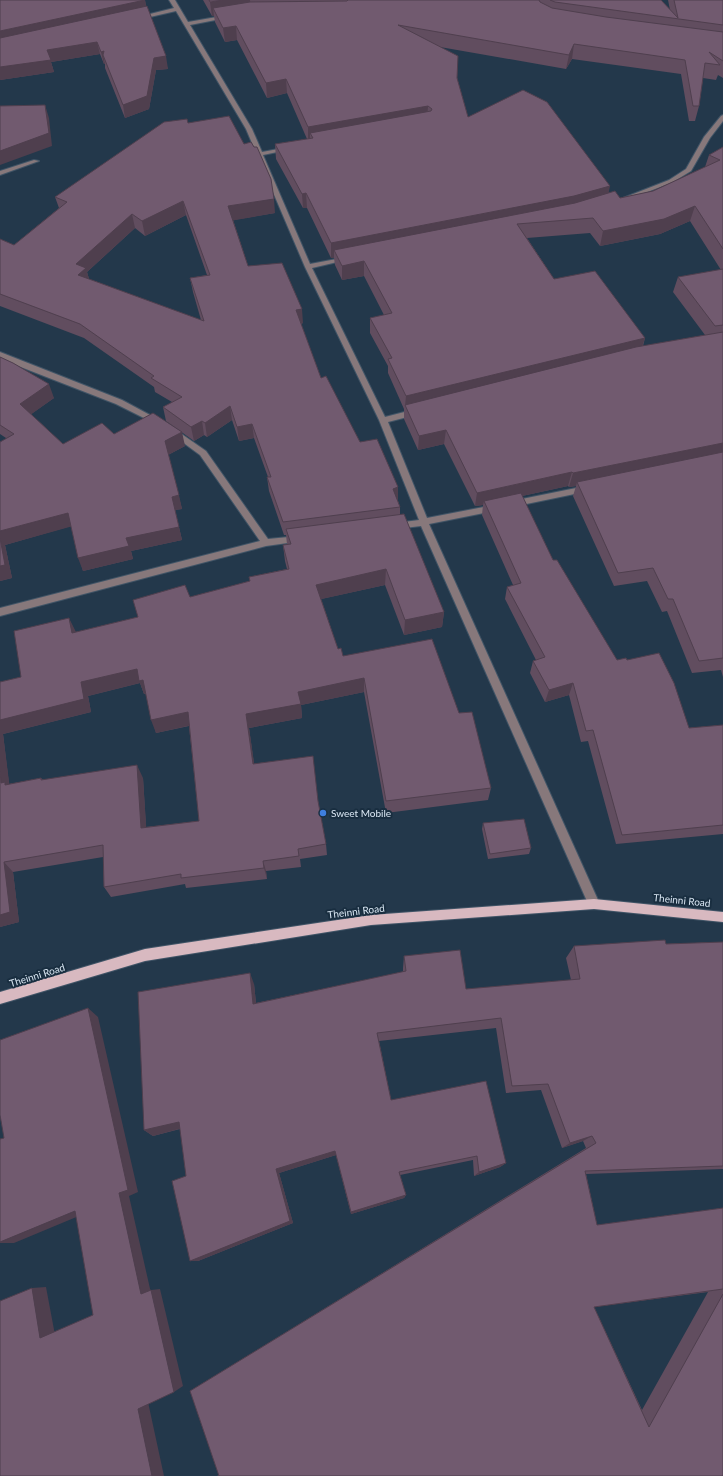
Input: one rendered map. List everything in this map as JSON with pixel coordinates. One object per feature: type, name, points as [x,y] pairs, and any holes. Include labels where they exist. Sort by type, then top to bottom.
[{"type":"main road","name":"Theinni Road","points":[[0,998],[145,955],[371,920],[594,904],[723,917]]},
{"type":"street","points":[[172,0],[249,129],[308,267],[383,420],[424,522],[594,904]]},
{"type":"street","points":[[131,19],[178,9]]},
{"type":"street","points":[[187,24],[236,16]]},
{"type":"street","points":[[617,201],[671,181],[689,170],[707,137],[723,117]]},
{"type":"street","points":[[259,154],[298,148]]},
{"type":"street","points":[[0,173],[36,161]]},
{"type":"street","points":[[308,267],[354,257]]},
{"type":"street","points":[[0,354],[16,362],[119,402],[162,424],[186,440],[203,453],[266,543]]},
{"type":"street","points":[[383,420],[421,411]]},
{"type":"street","points":[[385,528],[424,522],[593,487]]},
{"type":"street","points":[[0,612],[266,543],[306,538]]},
{"type":"building","points":[[0,0],[145,0],[0,31]]},
{"type":"building","points":[[209,0],[223,0],[210,2]]},
{"type":"building","points":[[348,0],[539,0],[552,8],[606,17],[723,32],[723,61],[709,52],[720,65],[705,63],[699,106],[693,106],[685,60],[574,44],[569,55],[398,25],[458,56],[457,78],[468,117],[523,90],[547,102],[610,186],[574,196],[331,243],[306,193],[302,194],[275,144],[313,138],[310,133],[431,111],[432,109],[428,106],[308,127],[286,79],[266,83],[236,26],[223,28],[213,8],[250,2]]},
{"type":"building","points":[[550,0],[661,0],[678,18],[674,0],[723,0],[723,25],[555,2]]},
{"type":"building","points":[[147,6],[166,56],[154,58],[147,96],[123,105],[103,55],[104,51],[101,52],[97,42],[47,50],[51,60],[0,67],[0,38]]},
{"type":"building","points":[[45,105],[49,133],[0,151],[0,106]]},
{"type":"building","points":[[229,116],[244,144],[251,142],[254,147],[257,147],[271,179],[274,199],[228,206],[248,266],[282,263],[302,309],[296,310],[321,378],[326,376],[360,442],[377,439],[398,487],[393,489],[400,507],[283,522],[267,477],[271,477],[252,424],[237,427],[230,406],[205,423],[202,421],[191,427],[163,407],[182,397],[151,378],[154,376],[80,324],[0,294],[0,239],[14,245],[67,202],[55,197],[164,122],[187,119],[188,123]],"holes":[[[183,201],[210,275],[190,278],[204,321],[78,275],[86,268],[76,264],[132,214],[142,221]]]},
{"type":"building","points":[[723,147],[723,249],[695,206],[664,219],[603,231],[593,218],[517,224],[554,279],[595,271],[645,338],[406,396],[388,359],[392,358],[370,318],[392,313],[364,261],[342,266],[334,250],[575,203],[615,191],[620,198],[653,191],[720,160],[709,155]]},
{"type":"building","points":[[723,269],[723,325],[715,326],[678,277]]},
{"type":"building","points":[[723,332],[723,443],[572,472],[477,493],[446,430],[419,436],[405,405],[636,347]]},
{"type":"building","points":[[0,357],[49,384],[20,404],[63,444],[102,423],[114,434],[153,413],[182,432],[165,441],[179,495],[172,497],[179,527],[126,538],[129,546],[78,558],[68,513],[0,531],[0,442],[14,434],[0,425]]},
{"type":"building","points":[[723,452],[723,658],[699,661],[673,599],[668,599],[653,568],[618,573],[577,482]]},
{"type":"building","points":[[521,493],[553,560],[557,560],[617,660],[626,658],[627,660],[659,653],[674,683],[689,728],[723,725],[723,825],[622,835],[593,730],[586,731],[573,683],[549,690],[533,661],[545,657],[507,587],[521,583],[484,501]]},
{"type":"building","points":[[404,514],[444,612],[405,620],[386,569],[316,585],[338,649],[341,648],[343,656],[432,639],[459,713],[472,712],[491,788],[386,801],[364,678],[298,692],[301,704],[246,714],[253,764],[313,756],[318,801],[326,844],[298,849],[299,856],[263,861],[264,868],[181,878],[181,874],[104,887],[103,845],[4,862],[10,912],[0,915],[0,771],[1,783],[5,782],[5,785],[41,778],[41,780],[137,765],[141,828],[199,821],[188,712],[151,720],[143,680],[139,681],[137,669],[81,682],[84,699],[0,720],[0,682],[21,677],[14,631],[69,618],[72,633],[138,617],[133,600],[185,585],[190,597],[250,581],[249,577],[289,569],[283,545],[291,544],[286,529]]},
{"type":"building","points":[[0,538],[5,565],[0,566]]},
{"type":"building","points":[[524,819],[531,848],[490,854],[483,823]]},
{"type":"building","points":[[665,940],[666,944],[723,942],[723,1166],[585,1171],[597,1225],[723,1208],[723,1289],[594,1307],[649,1427],[723,1294],[723,1476],[219,1476],[190,1391],[596,1143],[592,1136],[570,1143],[548,1084],[512,1086],[501,1018],[377,1033],[391,1100],[486,1081],[506,1163],[479,1172],[477,1156],[399,1172],[406,1195],[351,1212],[335,1151],[276,1169],[290,1221],[190,1261],[172,1181],[186,1176],[179,1122],[144,1130],[138,992],[250,973],[253,1004],[406,971],[404,956],[460,950],[466,989],[580,979],[574,946]]},
{"type":"building","points":[[88,1008],[128,1190],[119,1193],[141,1294],[151,1290],[174,1392],[138,1409],[152,1476],[0,1476],[0,1301],[32,1288],[40,1338],[93,1315],[75,1211],[0,1242],[0,1139],[4,1138],[0,1115],[0,1040]]},
{"type":"place","name":"Sweet Mobile","points":[[323,813]]}]
